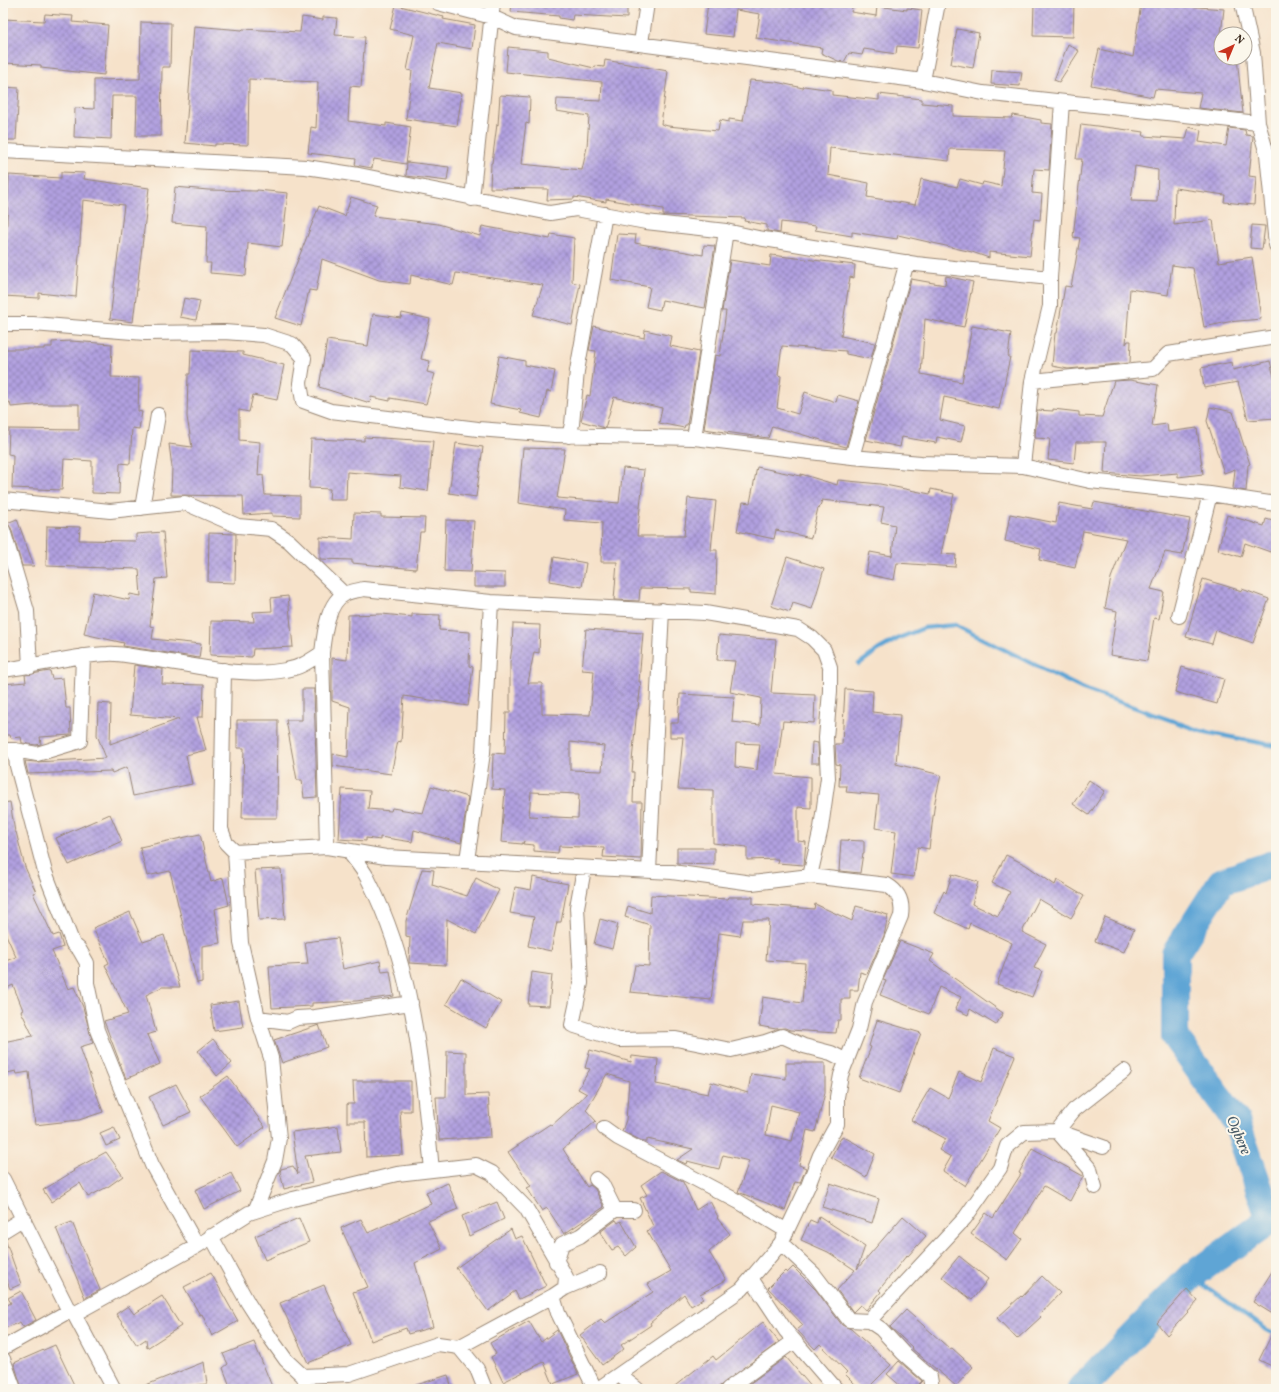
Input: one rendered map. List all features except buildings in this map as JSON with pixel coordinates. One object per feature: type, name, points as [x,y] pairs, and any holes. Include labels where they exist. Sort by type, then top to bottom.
[{"type":"street","points":[[438,3],[493,10],[516,28],[923,81],[982,93],[1258,123]]},
{"type":"street","points":[[640,43],[646,3]]},
{"type":"street","points":[[923,81],[938,3]]},
{"type":"street","points":[[1242,3],[1253,53],[1258,123],[1273,180],[1276,245]]},
{"type":"street","points":[[472,199],[493,10]]},
{"type":"street","points":[[1022,466],[1032,381],[1050,306],[1050,278],[1062,102]]},
{"type":"street","points":[[3,151],[306,167],[359,175],[472,199],[550,213],[576,209],[646,222],[726,231],[758,238],[907,262],[1050,278]]},
{"type":"street","points":[[569,436],[572,424],[577,371],[605,214]]},
{"type":"street","points":[[694,438],[726,231]]},
{"type":"street","points":[[852,458],[907,262]]},
{"type":"street","points":[[3,324],[33,324],[145,333],[224,332],[264,335],[292,344],[304,358],[300,383],[303,401],[331,411],[478,429],[569,436],[694,438],[841,455],[852,458],[921,463],[1022,466],[1090,481],[1210,494],[1276,504]]},
{"type":"street","points":[[1032,381],[1153,369],[1168,354],[1276,337]]},
{"type":"street","points":[[142,508],[158,415]]},
{"type":"street","points":[[1179,616],[1210,494]]},
{"type":"street","points":[[3,500],[110,511],[185,504],[238,526],[271,529],[289,541],[344,594]]},
{"type":"street","points":[[3,530],[27,611],[30,667]]},
{"type":"street","points":[[328,846],[322,654],[329,612],[335,602],[344,594],[363,590],[491,602],[705,613],[798,629],[812,638],[824,650],[830,667],[830,691],[826,738],[828,778],[821,828],[810,876]]},
{"type":"street","points":[[467,860],[483,753],[491,602]]},
{"type":"street","points":[[649,871],[662,610]]},
{"type":"street","points":[[3,670],[30,667],[83,656],[109,654],[224,670],[258,673],[287,670],[304,664],[322,654]]},
{"type":"street","points":[[9,750],[36,754],[80,741],[83,656]]},
{"type":"street","points":[[224,670],[221,828],[226,843],[235,852],[240,943],[258,1018],[271,1058],[279,1138],[274,1161],[255,1211]]},
{"type":"street","points":[[9,750],[17,766],[45,872],[73,944],[79,949],[87,963],[87,983],[97,1030],[152,1165],[197,1246]]},
{"type":"street","points":[[235,852],[328,846],[349,852],[386,857],[467,860],[584,869],[591,867],[649,871],[752,883],[810,876],[887,885],[896,892],[902,906],[901,916],[887,953],[865,1002],[859,1029],[842,1075],[837,1097],[837,1124],[820,1155],[808,1186],[784,1237],[752,1280],[742,1289],[619,1375],[596,1389],[558,1313],[553,1296]]},
{"type":"street","points":[[349,852],[368,878],[396,943],[416,1022],[432,1170]]},
{"type":"street","points":[[584,869],[577,907],[581,983],[572,1025],[619,1040],[676,1039],[731,1050],[765,1042],[782,1036],[804,1046],[830,1053],[847,1061]]},
{"type":"street","points":[[258,1018],[288,1022],[297,1018],[322,1016],[411,1003]]},
{"type":"street","points":[[1058,1131],[1074,1110],[1124,1071]]},
{"type":"street","points":[[604,1128],[618,1138],[739,1202],[784,1237],[849,1320],[870,1321],[881,1329],[903,1353],[930,1377],[932,1389]]},
{"type":"street","points":[[870,1321],[965,1218],[1000,1168],[1007,1146],[1024,1132],[1058,1131],[1103,1148]]},
{"type":"street","points":[[1058,1131],[1090,1169],[1095,1188]]},
{"type":"street","points":[[3,1348],[197,1246],[249,1213],[293,1199],[397,1174],[476,1165],[492,1173],[526,1208],[566,1277],[565,1288]]},
{"type":"street","points":[[3,1179],[72,1313],[114,1389]]},
{"type":"street","points":[[596,1179],[602,1184],[615,1210]]},
{"type":"street","points":[[556,1262],[562,1244],[580,1236],[615,1210],[634,1210]]},
{"type":"street","points":[[3,1231],[24,1218]]},
{"type":"street","points":[[211,1236],[248,1303],[286,1360],[302,1376],[309,1389]]},
{"type":"street","points":[[302,1376],[349,1374],[438,1344],[459,1347],[565,1288],[600,1273]]},
{"type":"street","points":[[752,1280],[794,1341],[836,1389]]},
{"type":"street","points":[[728,1389],[794,1341]]},
{"type":"street","points":[[459,1347],[477,1369],[485,1389]]},
{"type":"street","points":[[3,1359],[14,1389]]},
{"type":"street","points":[[619,1375],[637,1389]]},
{"type":"waterway","points":[[859,664],[878,650],[899,638],[924,628],[955,625],[1083,689],[1201,731],[1276,746]]},
{"type":"waterway","name":"Ogbere","points":[[1081,1389],[1191,1276],[1270,1220],[1236,1121],[1175,1037],[1175,954],[1221,882],[1276,863]]},
{"type":"waterway","points":[[1191,1276],[1267,1330],[1276,1334]]}]
